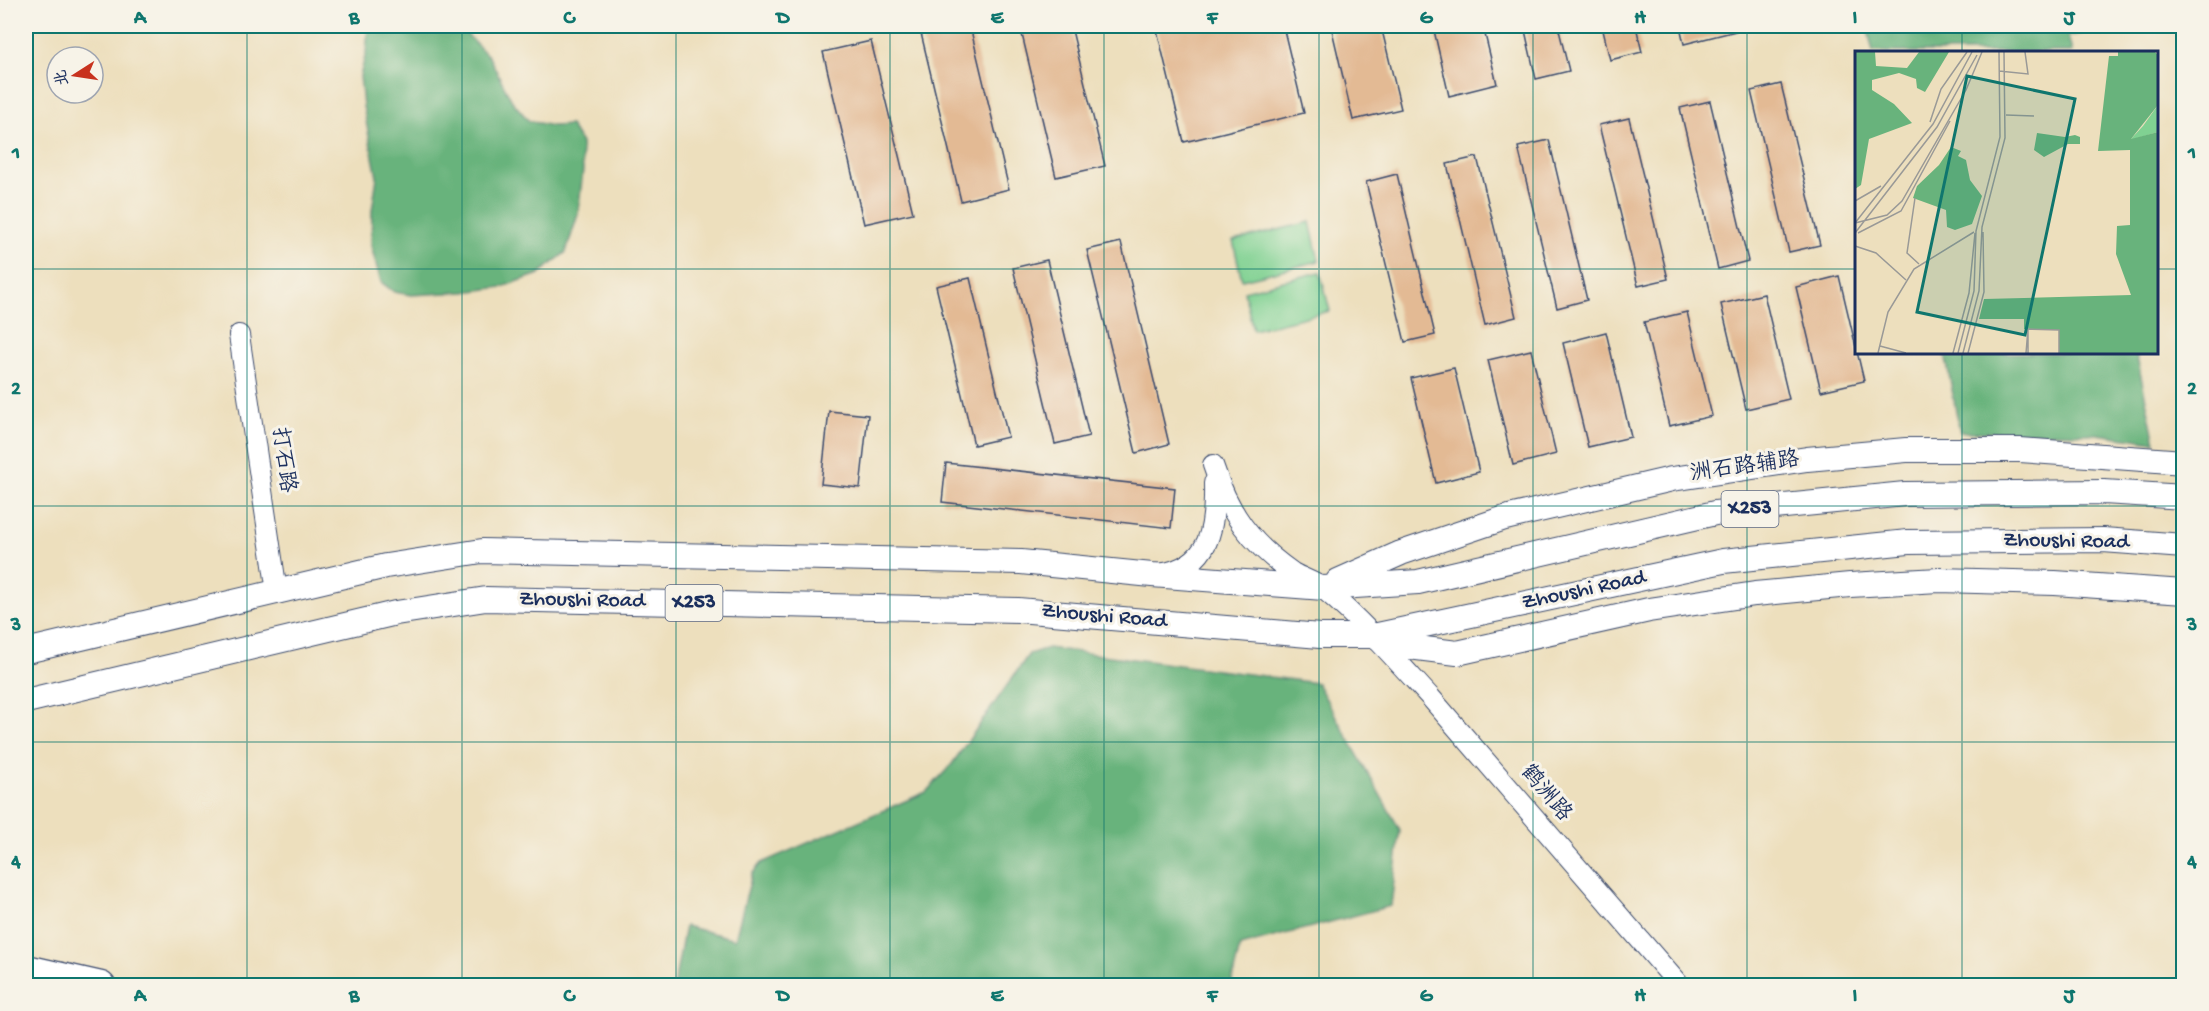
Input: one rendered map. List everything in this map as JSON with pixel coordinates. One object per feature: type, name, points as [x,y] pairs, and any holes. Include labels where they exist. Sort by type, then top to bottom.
[{"type":"highway","points":[[26,969],[100,986]]},
{"type":"main road","name":"洲石路辅路","points":[[1323,588],[1401,554],[1505,518],[1672,479],[1807,459],[1906,450],[2020,450],[2184,462]]},
{"type":"main road","name":"Zhoushi Road","points":[[26,651],[386,566],[482,551],[1021,562],[1323,588],[1419,582],[1715,513],[1905,494],[2104,492],[2184,497]]},
{"type":"main road","name":"Zhoushi Road","points":[[26,701],[396,613],[486,599],[1018,610],[1320,636],[1373,636],[1723,561],[1908,542],[2103,540],[2184,546]]},
{"type":"main road","points":[[1582,625],[1723,561]]},
{"type":"main road","points":[[1373,636],[1409,647],[1457,653],[1649,610],[1755,594],[1872,583],[1939,580],[2055,583],[2184,592]]},
{"type":"street","name":"打石路","points":[[239,335],[277,592]]},
{"type":"street","name":"鹤洲路","points":[[1152,575],[1172,572],[1182,567],[1191,562],[1205,547],[1213,528],[1213,465],[1222,492],[1236,517],[1253,540],[1274,560],[1298,576],[1323,588],[1373,636],[1431,698],[1680,986]]},
{"type":"green space","points":[[368,26],[459,26],[489,57],[512,101],[529,121],[553,126],[570,125],[581,143],[583,170],[578,214],[566,252],[539,274],[502,287],[411,295],[394,292],[381,282],[371,246],[372,210],[377,177],[363,106],[360,76],[366,53]]},
{"type":"green space","points":[[1867,26],[2118,26],[2068,36],[2072,51],[1873,51]]},
{"type":"green space","points":[[1310,222],[1319,261],[1242,280],[1233,241]]},
{"type":"green space","points":[[1320,272],[1330,311],[1253,330],[1244,291]]},
{"type":"green space","points":[[1945,354],[2136,354],[2155,442],[2097,434],[1960,432]]},
{"type":"green space","points":[[1048,648],[1317,683],[1400,830],[1391,906],[1240,946],[1231,985],[674,985],[685,926],[735,939],[752,874],[761,863],[926,792],[952,764],[1029,654]]},
{"type":"building","points":[[935,26],[970,26],[1009,189],[961,201],[920,29]]},
{"type":"building","points":[[1020,26],[1071,26],[1105,166],[1056,177]]},
{"type":"building","points":[[1156,26],[1283,26],[1304,113],[1184,142]]},
{"type":"building","points":[[1331,26],[1381,26],[1401,109],[1353,120]]},
{"type":"building","points":[[1433,26],[1483,26],[1497,84],[1449,96]]},
{"type":"building","points":[[1524,26],[1558,26],[1569,71],[1536,79]]},
{"type":"building","points":[[1602,26],[1636,26],[1642,52],[1610,60]]},
{"type":"building","points":[[1680,26],[1735,26],[1736,31],[1684,44]]},
{"type":"building","points":[[871,41],[913,213],[864,224],[823,52]]},
{"type":"building","points":[[1781,84],[1820,245],[1789,252],[1751,91]]},
{"type":"building","points":[[1710,101],[1748,261],[1718,269],[1680,108]]},
{"type":"building","points":[[1629,118],[1668,279],[1638,286],[1599,125]]},
{"type":"building","points":[[1549,140],[1587,300],[1557,308],[1518,147]]},
{"type":"building","points":[[1477,157],[1516,317],[1485,325],[1447,164]]},
{"type":"building","points":[[1397,174],[1435,335],[1405,342],[1366,182]]},
{"type":"building","points":[[1121,242],[1169,444],[1136,453],[1087,250]]},
{"type":"building","points":[[1047,260],[1089,436],[1055,444],[1013,268]]},
{"type":"building","points":[[1839,276],[1855,343],[1855,354],[1858,354],[1864,381],[1821,391],[1796,287]]},
{"type":"building","points":[[970,278],[1008,437],[974,445],[936,286]]},
{"type":"building","points":[[1764,294],[1789,399],[1746,409],[1721,304]]},
{"type":"building","points":[[1687,312],[1712,416],[1669,426],[1644,322]]},
{"type":"building","points":[[1606,332],[1631,437],[1588,447],[1563,343]]},
{"type":"building","points":[[1531,350],[1556,454],[1513,465],[1488,360]]},
{"type":"building","points":[[1454,368],[1479,472],[1436,483],[1411,378]]},
{"type":"building","points":[[829,411],[868,415],[860,488],[821,484]]},
{"type":"building","points":[[946,463],[1175,488],[1171,528],[942,502]]}]
